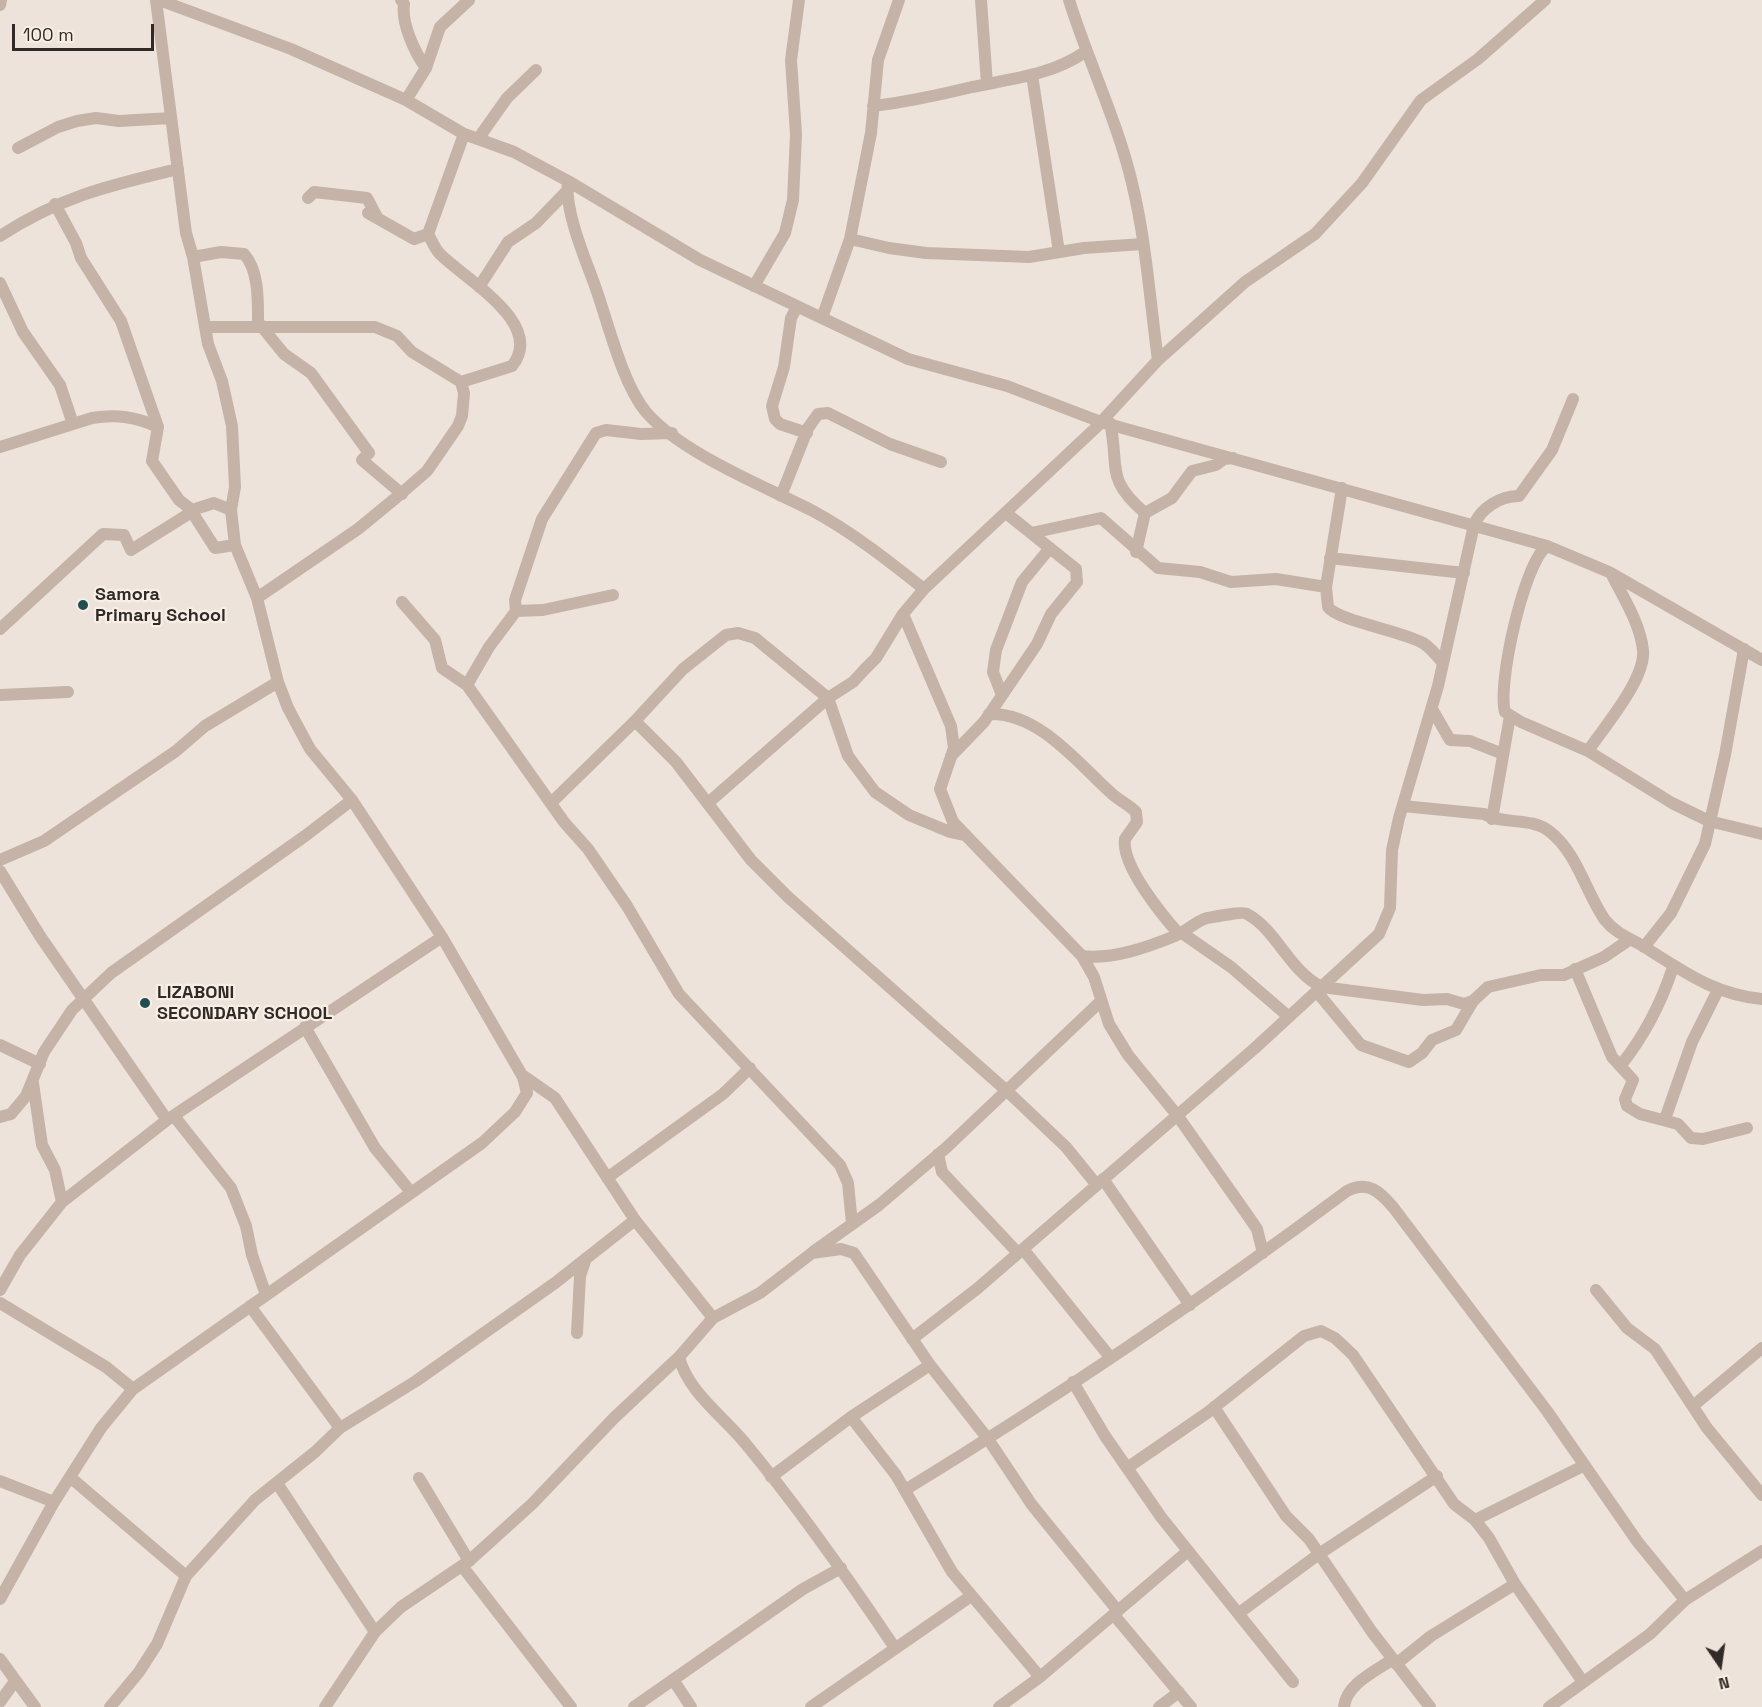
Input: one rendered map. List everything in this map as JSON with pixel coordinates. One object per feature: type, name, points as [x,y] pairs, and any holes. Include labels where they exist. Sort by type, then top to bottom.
[{"type":"street","points":[[0,5],[1,0]]},
{"type":"street","points":[[0,1599],[54,1502],[108,1419],[133,1389],[410,1191],[482,1143],[515,1112],[527,1093],[522,1075],[442,937],[352,800],[310,749],[288,708],[278,682],[257,598],[235,545],[231,510],[235,487],[232,426],[205,327],[193,257],[186,233],[158,0],[291,49],[406,100],[464,134],[513,152],[568,186],[700,260],[908,359],[1007,386],[1105,422],[1547,546],[1611,573],[1762,660]]},
{"type":"street","points":[[401,0],[404,4],[403,12],[412,37],[413,49],[426,68]]},
{"type":"street","points":[[406,100],[426,68],[440,27],[469,0]]},
{"type":"street","points":[[754,286],[785,233],[793,200],[796,134],[791,60],[799,0]]},
{"type":"street","points":[[822,318],[850,239],[871,133],[878,60],[899,0]]},
{"type":"street","points":[[981,0],[987,84]]},
{"type":"street","points":[[1069,0],[1085,52],[1126,159],[1143,244],[1158,360]]},
{"type":"street","points":[[708,803],[828,698],[852,682],[876,658],[903,614],[924,589],[1105,422],[1158,360],[1245,282],[1315,234],[1362,183],[1421,100],[1478,59],[1545,0]]},
{"type":"street","points":[[873,106],[943,95],[1032,75],[1067,64],[1085,52]]},
{"type":"street","points":[[478,139],[507,98],[536,70]]},
{"type":"street","points":[[1032,75],[1059,252]]},
{"type":"street","points":[[18,148],[58,127],[77,121],[96,118],[119,121],[171,118]]},
{"type":"street","points":[[308,198],[314,192],[367,198],[374,216],[414,240],[428,234],[464,134]]},
{"type":"street","points":[[0,236],[55,204],[88,191],[178,169]]},
{"type":"street","points":[[479,287],[508,242],[536,223],[568,186]]},
{"type":"street","points":[[568,186],[580,244],[621,364],[645,411],[672,434],[729,470],[829,521],[924,589]]},
{"type":"street","points":[[55,204],[76,243],[81,258],[121,321],[158,428],[152,461],[179,500],[192,510],[196,510]]},
{"type":"street","points":[[428,234],[439,253],[479,287],[515,325],[522,342],[519,357],[507,369],[461,382]]},
{"type":"street","points":[[850,239],[889,248],[977,256],[1045,257],[1059,252],[1143,244]]},
{"type":"street","points":[[193,257],[221,252],[244,254],[250,261],[258,305],[258,322],[284,354],[311,373],[356,431],[369,453],[362,460],[402,494]]},
{"type":"street","points":[[0,284],[23,332],[60,385],[73,424]]},
{"type":"street","points":[[797,307],[791,318],[784,367],[772,406],[775,419],[780,424],[807,433]]},
{"type":"street","points":[[205,327],[375,327],[397,336],[412,351],[461,382],[464,393],[462,416],[458,426],[427,471],[358,529],[257,598]]},
{"type":"street","points":[[912,1339],[1021,1251],[1320,990],[1379,934],[1390,908],[1392,850],[1432,710],[1474,525],[1484,508],[1509,496],[1518,496],[1552,450],[1573,399]]},
{"type":"street","points":[[781,496],[813,418],[818,414],[828,413],[890,444],[941,462]]},
{"type":"street","points":[[0,447],[99,417],[138,418],[158,428]]},
{"type":"street","points":[[1105,422],[1115,477],[1124,491],[1145,513]]},
{"type":"street","points":[[467,685],[489,647],[516,610],[515,600],[542,519],[596,433],[606,430],[641,434],[672,434]]},
{"type":"street","points":[[1136,552],[1145,513],[1172,498],[1192,471],[1216,465],[1224,459],[1234,458]]},
{"type":"street","points":[[1342,488],[1326,587],[1328,607],[1336,615],[1377,625],[1422,642],[1443,663]]},
{"type":"street","points":[[0,629],[103,534],[124,535],[131,550],[196,510],[214,503],[231,510]]},
{"type":"street","points":[[196,510],[215,548],[235,545]]},
{"type":"street","points":[[951,756],[973,735],[989,714],[1038,644],[1051,614],[1077,582],[1076,569],[1006,513]]},
{"type":"street","points":[[1031,534],[1101,518],[1136,552],[1163,570],[1200,572],[1231,582],[1276,579],[1326,587]]},
{"type":"street","points":[[1547,546],[1535,559],[1522,595],[1502,693],[1505,712],[1588,751],[1672,803],[1708,821],[1762,834]]},
{"type":"street","points":[[1002,694],[993,672],[996,650],[1022,582],[1050,548]]},
{"type":"street","points":[[1330,558],[1464,573]]},
{"type":"street","points":[[1588,751],[1613,716],[1639,673],[1642,662],[1640,635],[1611,573]]},
{"type":"street","points":[[516,610],[543,610],[613,595]]},
{"type":"street","points":[[402,602],[435,640],[442,668],[467,685],[564,822],[610,880],[679,994],[840,1165],[848,1183],[852,1224]]},
{"type":"street","points":[[903,614],[951,726],[954,740],[940,789],[953,822],[1082,956],[1094,977],[1108,1024],[1128,1055],[1177,1115],[1257,1229],[1263,1253]]},
{"type":"street","points":[[552,802],[635,721],[683,669],[726,635],[738,633],[755,638],[828,698],[848,756],[875,792],[909,815],[950,832],[964,835]]},
{"type":"street","points":[[1644,947],[1662,927],[1683,892],[1705,844],[1708,821],[1725,755],[1744,649]]},
{"type":"street","points":[[0,860],[44,841],[176,751],[205,726],[278,682]]},
{"type":"street","points":[[0,695],[68,692]]},
{"type":"street","points":[[1432,710],[1450,740],[1470,741],[1503,754]]},
{"type":"street","points":[[989,714],[1011,716],[1030,725],[1073,756],[1112,795],[1136,812],[1137,822],[1125,839],[1127,855],[1139,881],[1180,934],[1232,968],[1289,1017]]},
{"type":"street","points":[[1492,819],[1510,716]]},
{"type":"street","points":[[635,721],[676,762],[751,860],[788,897],[1008,1092],[1100,1182],[1190,1305]]},
{"type":"street","points":[[0,1117],[11,1114],[18,1107],[33,1083],[40,1064],[64,1021],[83,999],[111,973],[305,836],[352,800]]},
{"type":"street","points":[[1403,806],[1484,814],[1492,819],[1539,825],[1552,833],[1585,882],[1606,920],[1629,940],[1644,947],[1673,968],[1718,990],[1762,999]]},
{"type":"street","points":[[0,871],[83,999],[171,1118],[231,1188],[242,1215],[266,1295]]},
{"type":"street","points":[[1082,956],[1101,957],[1121,953],[1180,934],[1208,918],[1246,913],[1320,990],[1360,1045],[1405,1062],[1416,1059],[1432,1040],[1456,1030],[1473,1001],[1488,987],[1541,975],[1559,976],[1604,957],[1629,940]]},
{"type":"street","points":[[0,1290],[21,1256],[62,1202],[171,1118],[442,937]]},
{"type":"street","points":[[1621,1065],[1640,1040],[1663,1000],[1673,968]]},
{"type":"street","points":[[1575,969],[1600,1023],[1610,1053],[1633,1080],[1624,1099],[1627,1106],[1640,1114],[1678,1124],[1691,1138],[1697,1139],[1747,1128]]},
{"type":"street","points":[[1320,990],[1423,1000],[1447,999],[1464,1004],[1473,1001]]},
{"type":"street","points":[[1665,1119],[1692,1042],[1718,990]]},
{"type":"street","points":[[325,1707],[375,1632],[401,1607],[465,1564],[532,1504],[614,1418],[678,1357],[713,1318],[760,1293],[852,1224],[938,1154],[1008,1092],[1101,1001]]},
{"type":"street","points":[[305,1027],[375,1148],[410,1191]]},
{"type":"street","points":[[0,1045],[40,1064]]},
{"type":"street","points":[[607,1178],[723,1094],[750,1068]]},
{"type":"street","points":[[522,1075],[555,1098],[634,1220],[713,1318]]},
{"type":"street","points":[[33,1083],[42,1145],[55,1170],[62,1202]]},
{"type":"street","points":[[938,1154],[942,1172],[1021,1251],[1110,1357]]},
{"type":"street","points":[[905,1490],[988,1439],[1190,1305],[1347,1191],[1364,1185],[1381,1192],[1547,1411],[1583,1466],[1685,1600]]},
{"type":"street","points":[[110,1707],[158,1644],[186,1576],[228,1527],[255,1500],[340,1428],[416,1381],[586,1258],[634,1220]]},
{"type":"street","points":[[812,1253],[841,1249],[854,1253],[930,1365],[988,1439],[1032,1505],[1191,1707]]},
{"type":"street","points":[[577,1333],[580,1276],[586,1258]]},
{"type":"street","points":[[1596,1290],[1627,1328],[1655,1349],[1738,1468],[1762,1495]]},
{"type":"street","points":[[0,1303],[106,1367],[133,1389]]},
{"type":"street","points":[[250,1306],[340,1428]]},
{"type":"street","points":[[1127,1468],[1214,1407],[1304,1336],[1321,1331],[1335,1338],[1353,1355],[1454,1504],[1474,1520],[1583,1682]]},
{"type":"street","points":[[1693,1406],[1762,1348]]},
{"type":"street","points":[[678,1357],[687,1379],[745,1443],[841,1568],[895,1648]]},
{"type":"street","points":[[771,1477],[851,1417],[930,1365]]},
{"type":"street","points":[[1073,1382],[1127,1468],[1188,1551],[1293,1682]]},
{"type":"street","points":[[1214,1407],[1286,1516],[1309,1539],[1395,1662],[1430,1707]]},
{"type":"street","points":[[851,1417],[905,1490],[937,1547],[971,1596],[1040,1677]]},
{"type":"street","points":[[1474,1520],[1583,1466]]},
{"type":"street","points":[[1239,1613],[1319,1554],[1437,1476]]},
{"type":"street","points":[[70,1477],[186,1576]]},
{"type":"street","points":[[419,1478],[465,1564],[571,1707]]},
{"type":"street","points":[[0,1481],[54,1502]]},
{"type":"street","points":[[277,1483],[375,1632]]},
{"type":"street","points":[[999,1707],[1040,1677],[1188,1551]]},
{"type":"street","points":[[1549,1707],[1650,1634],[1685,1600],[1762,1551]]},
{"type":"street","points":[[634,1707],[803,1589],[841,1568]]},
{"type":"street","points":[[1344,1707],[1352,1688],[1515,1584]]},
{"type":"street","points":[[811,1707],[971,1596]]},
{"type":"street","points":[[0,1659],[35,1707]]},
{"type":"street","points":[[0,1702],[15,1681]]},
{"type":"street","points":[[674,1681],[691,1707]]},
{"type":"street","points":[[1159,1707],[1179,1692]]},
{"type":"place","name":"Samora Primary School","points":[[83,605]]},
{"type":"place","name":"LIZABONI SECONDARY SCHOOL","points":[[145,1003]]}]
